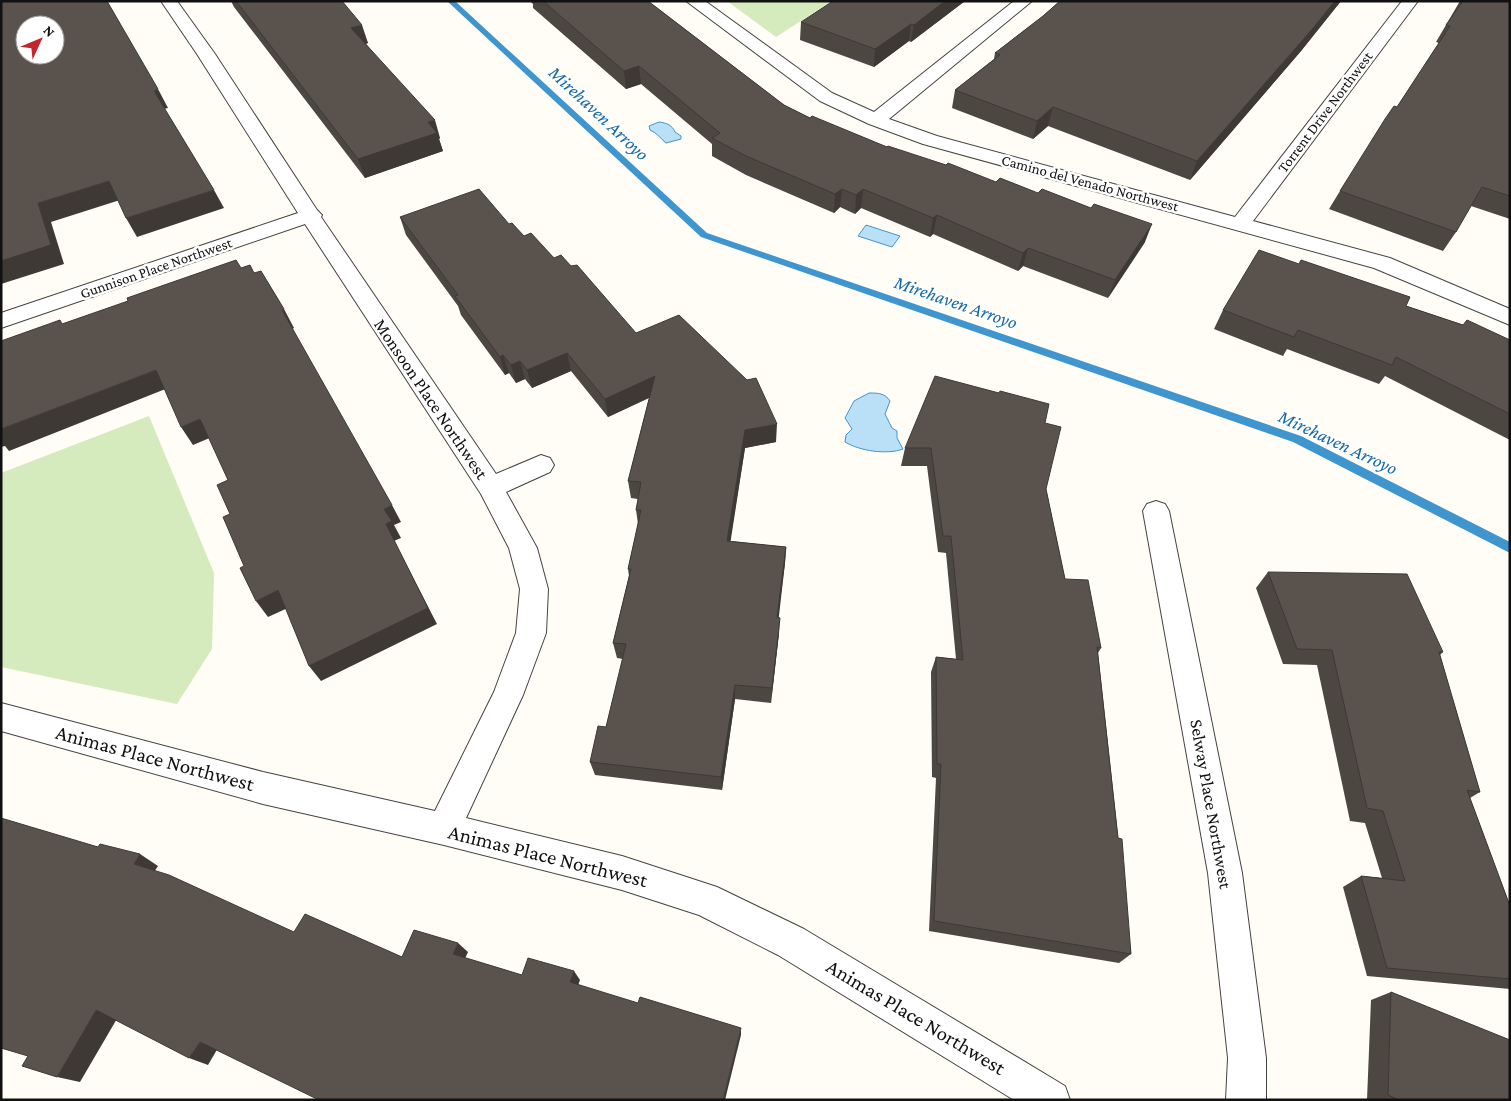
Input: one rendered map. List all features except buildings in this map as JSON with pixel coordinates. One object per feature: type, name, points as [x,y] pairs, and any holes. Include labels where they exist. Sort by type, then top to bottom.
[{"type":"street","name":"Monsoon Place Northwest","points":[[169,1],[491,488],[523,548],[534,588],[532,633],[508,695],[444,829]]},
{"type":"street","name":"Camino del Venado Northwest","points":[[694,1],[826,97],[876,120],[930,140],[1241,223],[1382,263],[1510,318]]},
{"type":"street","points":[[876,120],[1024,1]]},
{"type":"street","name":"Torrent Drive Northwest","points":[[1241,223],[1410,1]]},
{"type":"street","name":"Gunnison Place Northwest","points":[[1,321],[312,215]]},
{"type":"street","points":[[491,488],[541,465]]},
{"type":"street","name":"Selway Place Northwest","points":[[1156,511],[1225,873],[1247,1058],[1246,1100]]},
{"type":"street","name":"Animas Place Northwest","points":[[1,716],[263,788],[444,829],[622,873],[706,899],[791,942],[1052,1100]]},
{"type":"green space","points":[[727,1],[832,1],[776,37]]},
{"type":"green space","points":[[149,416],[214,573],[212,649],[177,704],[1,667],[1,473]]},
{"type":"water","points":[[659,122],[671,126],[681,136],[681,139],[666,143],[650,130],[649,126]]},
{"type":"water","points":[[866,225],[900,236],[892,247],[858,236]]},
{"type":"water","points":[[869,393],[884,395],[890,401],[885,414],[892,428],[897,431],[897,438],[903,449],[882,452],[858,448],[845,442],[846,435],[852,429],[845,418],[854,401]]},
{"type":"waterway","name":"Mirehaven Arroyo","points":[[450,1],[704,235],[1297,439],[1510,548]]}]
